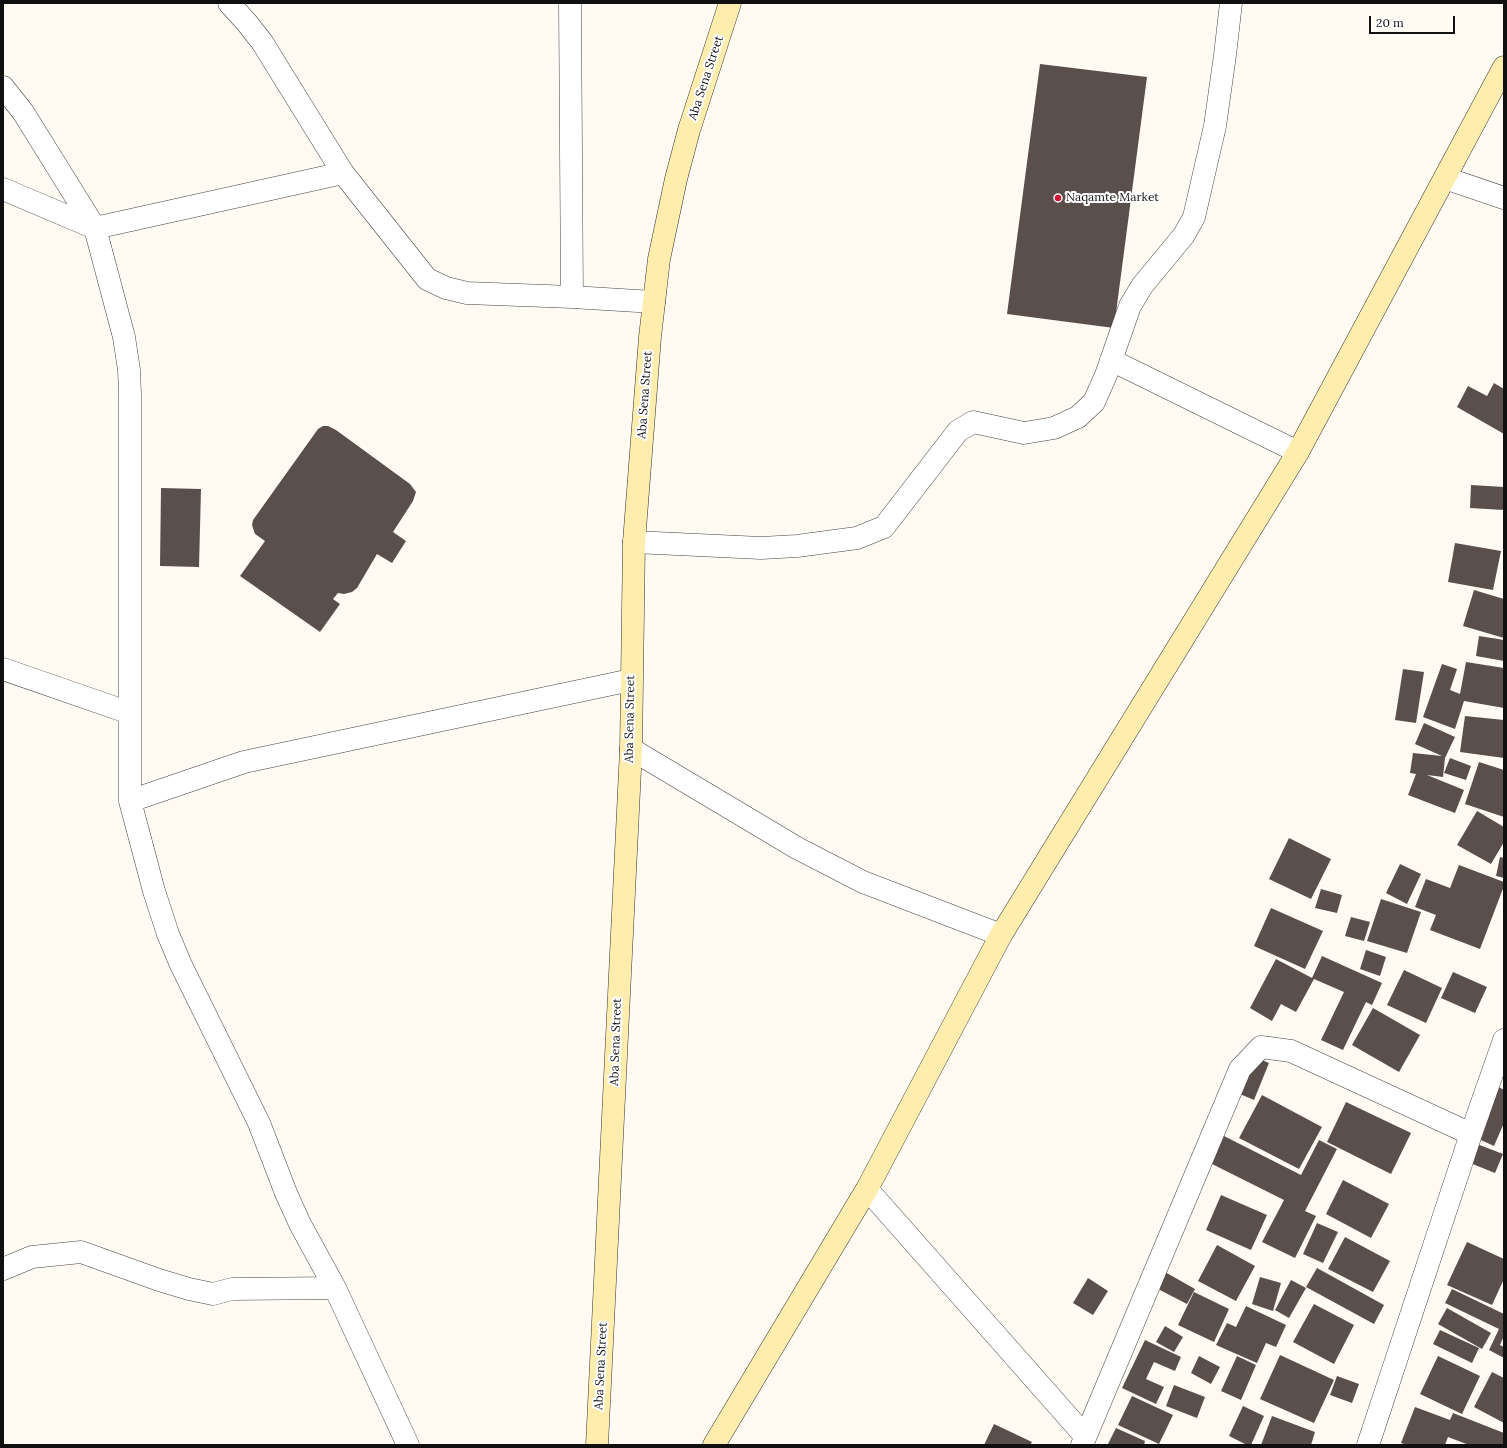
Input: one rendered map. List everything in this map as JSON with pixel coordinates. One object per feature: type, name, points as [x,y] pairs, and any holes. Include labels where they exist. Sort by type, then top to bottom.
[{"type":"street","points":[[229,3],[247,22],[262,42],[343,173],[427,279],[446,288],[467,293],[654,302]]},
{"type":"street","points":[[570,3],[572,297]]},
{"type":"street","name":"Aba Sena Street","points":[[597,1445],[631,749],[634,542],[650,337],[666,221],[676,179],[689,130],[730,3]]},
{"type":"street","points":[[634,542],[761,548],[797,546],[857,538],[884,528],[899,506],[958,431],[973,422],[1024,433],[1054,428],[1078,417],[1094,402],[1130,306],[1142,286],[1184,235],[1194,217],[1215,126],[1226,55],[1231,3]]},
{"type":"street","points":[[714,1445],[867,1189],[1001,935],[1298,452],[1504,67]]},
{"type":"street","points":[[3,87],[24,112],[95,228],[124,337],[129,370],[130,801],[154,891],[168,934],[181,965],[259,1124],[300,1224],[335,1288],[408,1445]]},
{"type":"street","points":[[3,190],[95,228],[343,173]]},
{"type":"street","points":[[1445,178],[1504,198]]},
{"type":"street","points":[[1111,360],[1298,452]]},
{"type":"street","points":[[3,669],[130,712]]},
{"type":"street","points":[[130,801],[244,762],[631,680]]},
{"type":"street","points":[[631,749],[797,848],[863,882],[1001,935]]},
{"type":"street","points":[[1368,1445],[1471,1134],[1504,1040]]},
{"type":"street","points":[[867,1189],[1083,1441],[1240,1069],[1261,1046],[1291,1051],[1471,1134]]},
{"type":"street","points":[[3,1269],[32,1257],[81,1252],[159,1280],[213,1294],[232,1289],[335,1288]]},
{"type":"building","points":[[1040,64],[1147,77],[1114,328],[1007,314]]},
{"type":"building","points":[[1494,383],[1504,389],[1504,434],[1457,407],[1468,386],[1487,396]]},
{"type":"building","points":[[323,426],[328,426],[336,430],[410,484],[416,492],[413,501],[393,532],[406,541],[392,563],[377,554],[357,588],[352,592],[344,594],[338,593],[333,599],[340,604],[320,632],[240,576],[265,541],[255,534],[252,525],[253,520],[318,429]]},
{"type":"building","points":[[1471,485],[1504,487],[1504,510],[1470,508]]},
{"type":"building","points":[[161,488],[201,489],[199,567],[160,566]]},
{"type":"building","points":[[1455,543],[1501,551],[1493,590],[1448,582]]},
{"type":"building","points":[[1474,590],[1504,599],[1504,638],[1463,626]]},
{"type":"building","points":[[1479,636],[1504,640],[1504,661],[1476,656]]},
{"type":"building","points":[[1466,662],[1504,668],[1504,708],[1464,701],[1455,729],[1423,717],[1442,664],[1457,669],[1450,690],[1460,694]]},
{"type":"building","points":[[1403,669],[1424,672],[1416,723],[1395,720]]},
{"type":"building","points":[[1465,716],[1504,720],[1504,758],[1460,752]]},
{"type":"building","points":[[1424,723],[1455,737],[1445,758],[1443,777],[1427,775],[1464,790],[1455,813],[1408,795],[1416,774],[1410,773],[1413,753],[1442,756],[1415,744]]},
{"type":"building","points":[[1450,758],[1471,766],[1466,780],[1444,773]]},
{"type":"building","points":[[1479,762],[1504,770],[1504,817],[1465,804]]},
{"type":"building","points":[[1477,811],[1504,827],[1504,842],[1491,864],[1457,845]]},
{"type":"building","points":[[1289,838],[1331,859],[1311,899],[1269,879]]},
{"type":"building","points":[[1500,857],[1504,858],[1504,878],[1496,876]]},
{"type":"building","points":[[1400,864],[1421,874],[1407,904],[1386,893]]},
{"type":"building","points":[[1459,865],[1504,882],[1504,886],[1480,949],[1430,930],[1436,915],[1415,907],[1426,879],[1450,888]]},
{"type":"building","points":[[1321,889],[1342,895],[1337,913],[1315,908]]},
{"type":"building","points":[[1381,899],[1421,912],[1407,953],[1367,941]]},
{"type":"building","points":[[1271,908],[1323,931],[1305,969],[1254,946]]},
{"type":"building","points":[[1351,917],[1370,922],[1364,941],[1345,936]]},
{"type":"building","points":[[1366,950],[1386,957],[1380,976],[1360,969]]},
{"type":"building","points":[[1322,956],[1382,983],[1372,1005],[1366,1002],[1343,1050],[1321,1040],[1344,992],[1314,979],[1296,1012],[1281,1004],[1272,1021],[1250,1008],[1276,959],[1312,978]]},
{"type":"building","points":[[1404,970],[1442,988],[1426,1023],[1387,1005]]},
{"type":"building","points":[[1453,972],[1487,987],[1475,1013],[1441,998]]},
{"type":"building","points":[[1373,1008],[1420,1035],[1399,1072],[1352,1045]]},
{"type":"building","points":[[1250,1055],[1269,1063],[1254,1100],[1235,1092]]},
{"type":"building","points":[[1495,1085],[1504,1090],[1504,1123],[1494,1146],[1472,1136]]},
{"type":"building","points":[[1262,1095],[1322,1127],[1299,1169],[1239,1138]]},
{"type":"building","points":[[1346,1102],[1411,1133],[1391,1174],[1327,1142]]},
{"type":"building","points":[[1224,1136],[1301,1175],[1319,1140],[1337,1149],[1305,1211],[1316,1216],[1295,1258],[1262,1242],[1284,1200],[1210,1163]]},
{"type":"building","points":[[1477,1144],[1503,1154],[1495,1173],[1470,1163]]},
{"type":"building","points":[[1343,1180],[1389,1204],[1371,1238],[1326,1214]]},
{"type":"building","points":[[1221,1195],[1267,1215],[1251,1250],[1206,1230]]},
{"type":"building","points":[[1317,1223],[1338,1232],[1323,1263],[1303,1254]]},
{"type":"building","points":[[1345,1237],[1390,1261],[1373,1292],[1328,1269]]},
{"type":"building","points":[[1467,1242],[1504,1259],[1504,1279],[1492,1305],[1447,1285]]},
{"type":"building","points":[[1217,1245],[1255,1266],[1236,1301],[1198,1281]]},
{"type":"building","points":[[1317,1268],[1384,1305],[1374,1324],[1306,1287]]},
{"type":"building","points":[[1165,1272],[1195,1289],[1187,1304],[1156,1288]]},
{"type":"building","points":[[1260,1277],[1281,1283],[1273,1311],[1252,1304]]},
{"type":"building","points":[[1088,1278],[1108,1291],[1093,1315],[1073,1303]]},
{"type":"building","points":[[1291,1280],[1306,1288],[1289,1318],[1275,1310]]},
{"type":"building","points":[[1452,1289],[1504,1314],[1504,1336],[1500,1345],[1504,1347],[1504,1358],[1489,1350],[1499,1329],[1445,1303]]},
{"type":"building","points":[[1194,1292],[1229,1309],[1214,1342],[1178,1325]]},
{"type":"building","points":[[1314,1304],[1354,1325],[1334,1364],[1293,1342]]},
{"type":"building","points":[[1246,1306],[1286,1325],[1276,1347],[1266,1343],[1257,1363],[1216,1345],[1227,1323],[1236,1327]]},
{"type":"building","points":[[1447,1308],[1491,1333],[1482,1349],[1438,1324]]},
{"type":"building","points":[[1165,1326],[1183,1337],[1174,1352],[1156,1342]]},
{"type":"building","points":[[1440,1330],[1479,1348],[1472,1363],[1433,1344]]},
{"type":"building","points":[[1145,1340],[1181,1357],[1175,1371],[1154,1362],[1146,1379],[1164,1387],[1156,1404],[1122,1388]]},
{"type":"building","points":[[1280,1355],[1334,1380],[1314,1423],[1260,1399]]},
{"type":"building","points":[[1199,1356],[1220,1367],[1211,1384],[1191,1373]]},
{"type":"building","points":[[1237,1356],[1256,1365],[1241,1400],[1221,1391]]},
{"type":"building","points":[[1438,1356],[1480,1376],[1462,1414],[1420,1394]]},
{"type":"building","points":[[1492,1372],[1504,1378],[1504,1423],[1474,1407]]},
{"type":"building","points":[[1337,1376],[1359,1384],[1352,1403],[1330,1395]]},
{"type":"building","points":[[1174,1385],[1205,1397],[1197,1418],[1166,1406]]},
{"type":"building","points":[[1132,1396],[1173,1415],[1159,1444],[1118,1425]]},
{"type":"building","points":[[1243,1406],[1264,1416],[1251,1445],[1247,1445],[1229,1436]]},
{"type":"building","points":[[1415,1407],[1450,1420],[1453,1413],[1504,1433],[1504,1445],[1469,1445],[1448,1437],[1445,1445],[1407,1445],[1401,1443]]},
{"type":"building","points":[[1272,1416],[1315,1432],[1311,1445],[1261,1445]]},
{"type":"building","points":[[994,1424],[1032,1442],[1030,1445],[984,1445]]},
{"type":"building","points":[[1116,1428],[1145,1441],[1144,1445],[1108,1444]]},
{"type":"place","name":"Naqamte Market","points":[[1058,198]]}]
